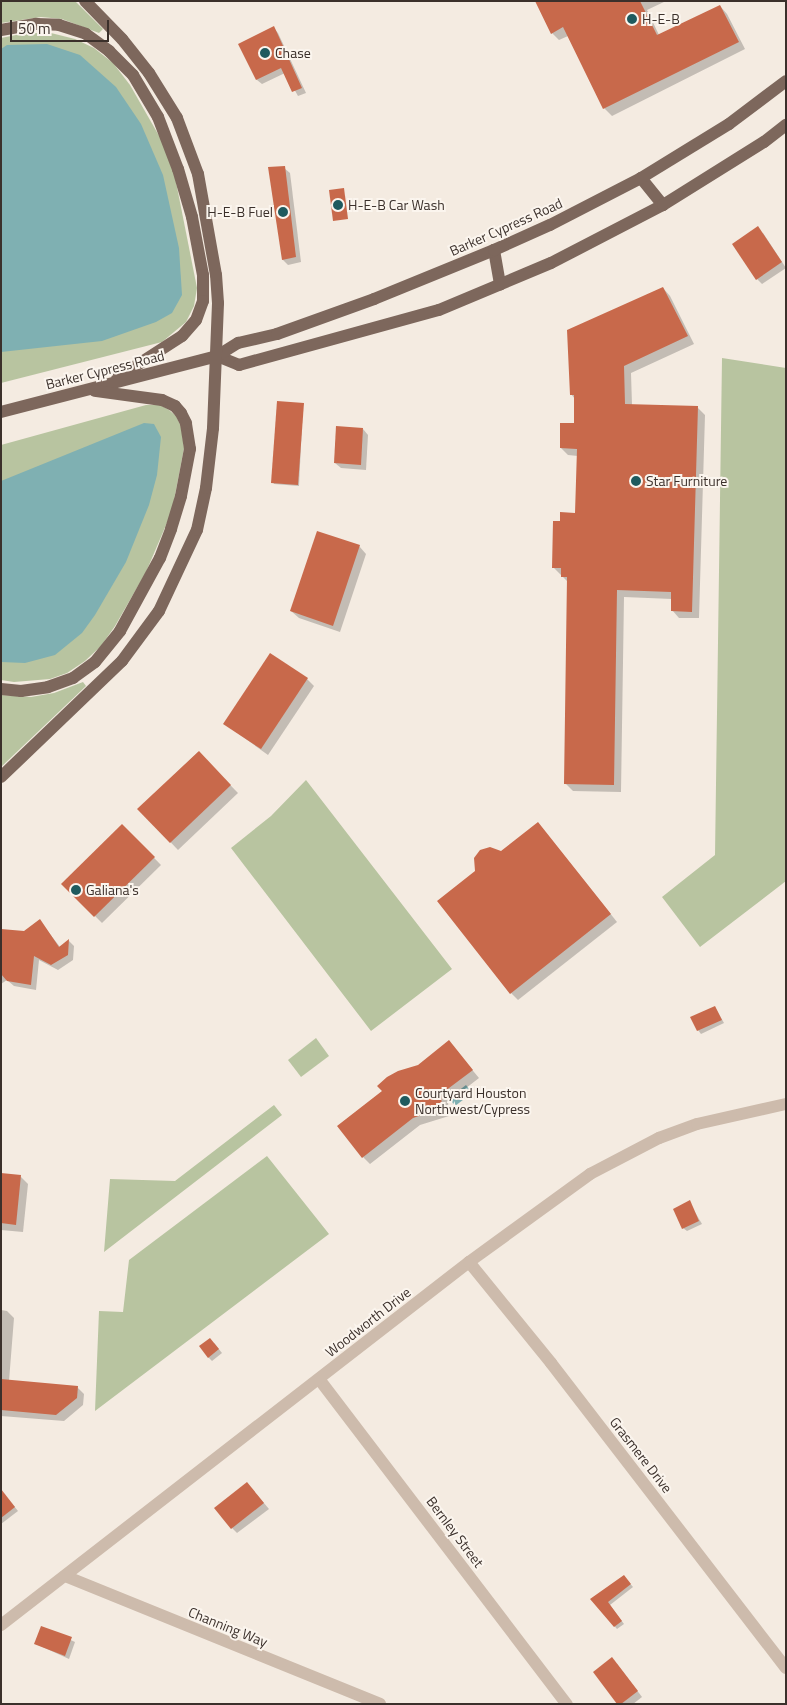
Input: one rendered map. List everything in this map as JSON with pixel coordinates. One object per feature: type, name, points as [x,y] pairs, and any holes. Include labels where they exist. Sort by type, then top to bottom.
[{"type":"main road","points":[[1,777],[122,661],[159,611],[197,530],[206,488],[213,428],[216,356],[216,275],[210,231],[192,155],[177,118],[149,73],[122,39],[85,1]]},
{"type":"main road","points":[[1,30],[36,24],[59,25],[86,34],[109,51],[133,75],[158,117],[178,169],[192,217],[202,275],[203,301],[196,320],[182,336],[107,385]]},
{"type":"main road","name":"Barker Cypress Road","points":[[1,412],[216,356],[238,343],[286,331],[374,299],[494,250],[550,225],[641,178],[729,124],[786,80]]},
{"type":"main road","points":[[216,356],[240,365],[438,310],[551,263],[663,205],[764,142],[786,125]]},
{"type":"main road","points":[[641,178],[663,205]]},
{"type":"main road","points":[[494,250],[500,284]]},
{"type":"main road","points":[[1,689],[35,690],[61,683],[85,671],[105,653],[120,631],[160,558],[181,496],[190,449],[186,423],[175,406],[162,400],[88,390]]},
{"type":"street","name":"Woodworth Drive","points":[[1,1626],[469,1262],[559,1195],[620,1157],[659,1138],[697,1124],[786,1104]]},
{"type":"street","name":"Grasmere Drive","points":[[469,1262],[551,1363],[786,1668]]},
{"type":"street","name":"Bernley Street","points":[[319,1379],[568,1704]]},
{"type":"street","name":"Channing Way","points":[[65,1576],[380,1704]]},
{"type":"green space","points":[[1,1],[75,1],[103,29],[99,33],[62,19],[41,17],[1,23]]},
{"type":"green space","points":[[26,33],[51,33],[75,39],[94,48],[113,63],[130,85],[162,141],[175,177],[197,288],[194,306],[186,322],[162,342],[1,383],[1,38]]},
{"type":"green space","points":[[722,358],[786,368],[786,881],[700,947],[662,897],[715,855]]},
{"type":"green space","points":[[146,405],[160,405],[176,416],[181,426],[184,448],[172,511],[146,572],[115,626],[101,646],[85,661],[67,673],[50,679],[14,682],[1,680],[1,445]]},
{"type":"green space","points":[[83,682],[86,686],[1,767],[1,695],[31,697],[54,693]]},
{"type":"green space","points":[[306,780],[452,969],[371,1031],[231,848],[271,816]]},
{"type":"green space","points":[[316,1038],[329,1056],[301,1077],[288,1060]]},
{"type":"green space","points":[[274,1105],[282,1115],[104,1252],[110,1179],[175,1181]]},
{"type":"green space","points":[[267,1156],[329,1234],[95,1411],[99,1311],[123,1312],[129,1260]]},
{"type":"water","points":[[47,44],[80,55],[116,87],[141,124],[163,175],[179,248],[182,295],[172,313],[156,322],[102,341],[1,352],[1,49],[7,45]]},
{"type":"water","points":[[144,423],[154,424],[161,437],[157,475],[149,505],[126,562],[95,615],[82,633],[55,655],[25,663],[1,662],[1,481]]},
{"type":"water","points":[[466,1085],[472,1093],[455,1106],[449,1098]]},
{"type":"building","points":[[535,1],[640,1],[657,35],[720,5],[739,42],[603,109],[563,27],[551,34]]},
{"type":"building","name":"Chase","points":[[274,26],[302,88],[292,92],[281,68],[256,80],[238,44]]},
{"type":"building","name":"H-E-B Fuel","points":[[285,166],[296,257],[282,260],[268,167]]},
{"type":"building","name":"H-E-B Car Wash","points":[[344,188],[348,219],[333,221],[329,190]]},
{"type":"building","points":[[758,226],[782,262],[756,280],[732,244]]},
{"type":"building","points":[[663,287],[688,336],[624,366],[625,404],[698,406],[692,612],[671,611],[671,592],[617,590],[614,785],[564,784],[567,577],[561,577],[561,568],[552,568],[553,521],[560,521],[560,512],[575,513],[577,449],[560,448],[560,423],[574,423],[574,395],[570,395],[567,330]]},
{"type":"building","points":[[277,401],[304,403],[298,485],[271,483]]},
{"type":"building","points":[[336,426],[363,428],[361,465],[334,463]]},
{"type":"building","points":[[317,531],[360,545],[333,626],[290,611]]},
{"type":"building","points":[[270,653],[308,678],[261,749],[223,724]]},
{"type":"building","points":[[199,751],[231,785],[170,843],[137,809]]},
{"type":"building","points":[[538,822],[611,914],[510,994],[437,901],[475,871],[474,858],[480,850],[490,847],[501,851]]},
{"type":"building","points":[[122,824],[155,857],[94,917],[61,884]]},
{"type":"building","points":[[40,919],[59,947],[69,939],[68,955],[51,965],[34,956],[31,985],[7,981],[1,974],[1,929],[24,931]]},
{"type":"building","points":[[715,1006],[722,1020],[697,1031],[690,1017]]},
{"type":"building","name":"Courtyard Houston Northwest/Cypress","points":[[449,1040],[473,1070],[441,1094],[442,1108],[413,1118],[362,1158],[337,1126],[382,1091],[377,1086],[387,1077],[398,1071],[418,1065]]},
{"type":"building","points":[[1,1173],[21,1175],[16,1225],[1,1223]]},
{"type":"building","points":[[690,1200],[699,1221],[682,1229],[673,1209]]},
{"type":"building","points":[[210,1338],[219,1349],[208,1358],[199,1346]]},
{"type":"building","points":[[1,1379],[78,1386],[77,1398],[56,1415],[1,1410]]},
{"type":"building","points":[[247,1482],[264,1503],[231,1529],[214,1508]]},
{"type":"building","points":[[1,1489],[15,1507],[1,1518]]},
{"type":"building","points":[[624,1575],[631,1584],[608,1602],[622,1621],[614,1627],[590,1599]]},
{"type":"building","points":[[41,1626],[72,1637],[65,1656],[34,1644]]},
{"type":"building","points":[[612,1657],[638,1691],[621,1704],[617,1704],[593,1672]]},
{"type":"place","name":"H-E-B","points":[[632,19]]},
{"type":"place","name":"Chase","points":[[265,53]]},
{"type":"place","name":"H-E-B Car Wash","points":[[338,205]]},
{"type":"place","name":"H-E-B Fuel","points":[[283,212]]},
{"type":"place","name":"Star Furniture","points":[[636,481]]},
{"type":"place","name":"Galiana's","points":[[76,890]]},
{"type":"place","name":"Courtyard Houston Northwest/Cypress","points":[[405,1101]]}]
